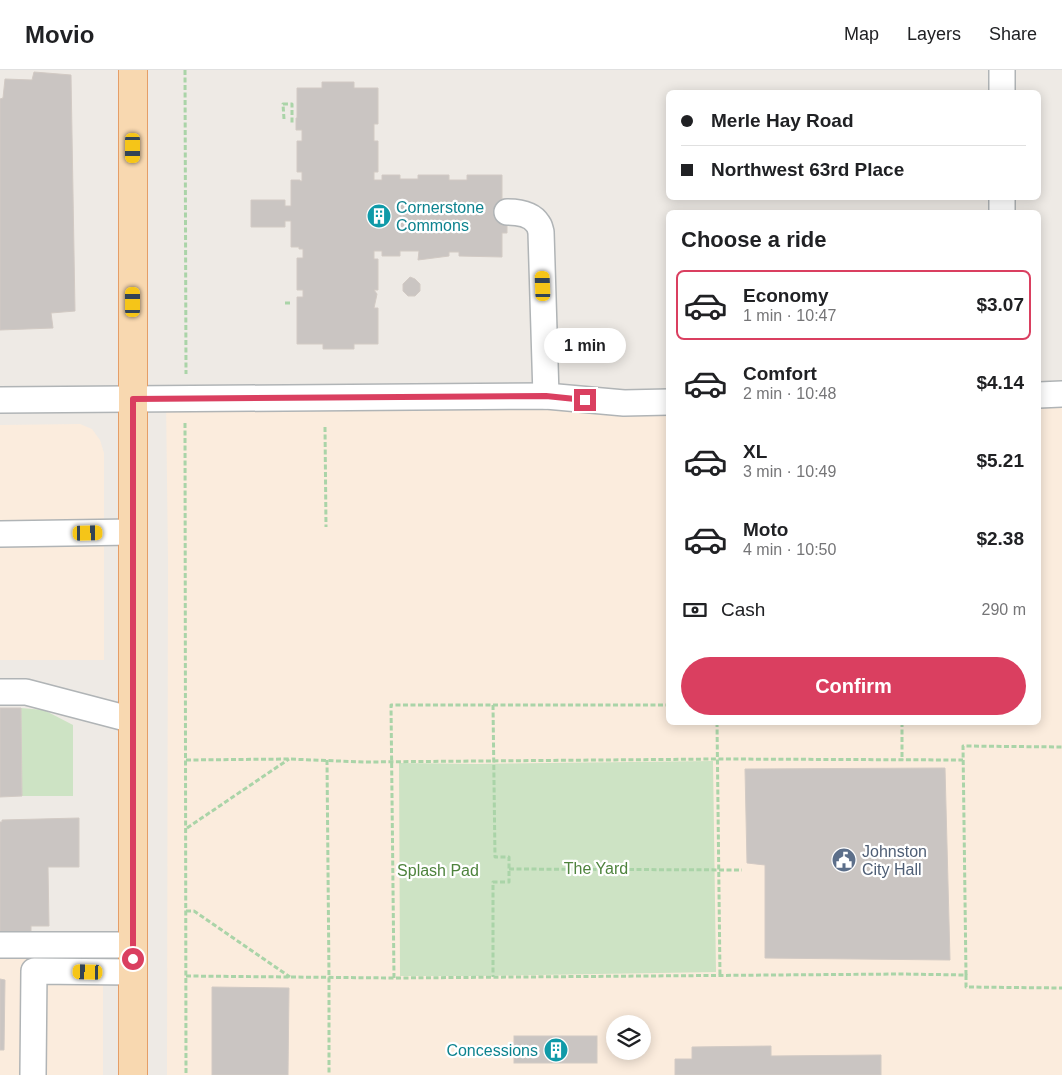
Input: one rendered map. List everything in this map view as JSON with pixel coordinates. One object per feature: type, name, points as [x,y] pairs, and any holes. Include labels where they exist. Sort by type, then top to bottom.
[{"type":"main road","points":[[133,70],[134,1075]]},
{"type":"street","points":[[1002,70],[1002,90]]},
{"type":"street","points":[[507,212],[516,212],[532,218],[538,224],[541,232],[546,396]]},
{"type":"street","points":[[1041,394],[1062,394]]},
{"type":"street","points":[[0,400],[546,396],[624,403],[666,402]]},
{"type":"street","points":[[0,534],[133,532]]},
{"type":"street","points":[[0,692],[26,692],[133,720]]},
{"type":"street","points":[[0,945],[133,946]]},
{"type":"street","points":[[33,1075],[34,970],[133,972]]},
{"type":"path","points":[[185,382],[186,70]]},
{"type":"path","points":[[283,104],[292,104],[288,122],[283,104]]},
{"type":"path","points":[[285,303],[291,303]]},
{"type":"path","points":[[185,422],[186,1075]]},
{"type":"path","points":[[325,427],[326,527]]},
{"type":"path","points":[[394,978],[391,705],[666,705]]},
{"type":"path","points":[[493,705],[495,858],[509,857],[509,882],[493,882],[493,977]]},
{"type":"path","points":[[717,725],[720,976]]},
{"type":"path","points":[[902,725],[902,760]]},
{"type":"path","points":[[1062,747],[963,746],[966,987],[1062,988]]},
{"type":"path","points":[[186,760],[289,759],[392,762],[718,759],[963,760]]},
{"type":"path","points":[[186,828],[289,759]]},
{"type":"path","points":[[327,760],[329,1075]]},
{"type":"path","points":[[509,869],[742,870]]},
{"type":"path","points":[[186,911],[194,912],[290,977]]},
{"type":"path","points":[[186,976],[394,978],[966,975]]},
{"type":"shaded area","points":[[1062,394],[1062,1075],[167,1075],[168,560],[166,399],[666,402],[666,725],[1041,725],[1041,395]]},
{"type":"shaded area","points":[[80,424],[92,429],[100,440],[104,453],[104,660],[0,660],[0,425]]},
{"type":"shaded area","points":[[103,954],[103,1075],[0,1075],[0,955]]},
{"type":"green space","points":[[21,708],[44,710],[73,725],[73,796],[22,796]]},
{"type":"green space","name":"The Yard","points":[[713,761],[716,972],[400,976],[399,763]]},
{"type":"building","points":[[34,72],[71,75],[75,311],[51,313],[53,328],[0,330],[0,99],[3,98],[5,79],[32,80]]},
{"type":"building","name":"Cornerstone Commons","points":[[322,82],[354,82],[354,88],[378,88],[378,124],[374,124],[374,141],[378,141],[378,172],[374,172],[374,180],[382,180],[382,175],[400,175],[400,179],[418,179],[418,175],[449,175],[449,180],[467,180],[467,175],[502,175],[502,199],[507,199],[507,233],[502,233],[502,257],[459,256],[459,252],[449,252],[449,256],[418,260],[419,251],[400,251],[400,256],[382,256],[382,251],[374,251],[374,259],[378,259],[378,290],[374,290],[377,294],[374,308],[378,308],[378,344],[354,344],[354,349],[323,349],[323,344],[297,344],[297,297],[303,297],[303,290],[297,290],[297,258],[303,258],[303,249],[291,247],[291,221],[285,221],[285,227],[251,227],[251,200],[285,200],[285,206],[291,206],[291,180],[302,181],[302,172],[297,172],[297,141],[302,141],[302,130],[296,130],[297,88],[322,88]]},
{"type":"building","points":[[410,277],[420,284],[420,291],[415,296],[408,296],[403,291],[403,284]]},
{"type":"building","points":[[0,708],[21,708],[22,796],[0,797]]},
{"type":"building","points":[[945,768],[950,960],[765,958],[765,865],[747,863],[745,769]]},
{"type":"building","points":[[79,818],[79,867],[48,867],[49,926],[31,926],[31,939],[0,939],[0,822],[2,820]]},
{"type":"building","points":[[0,979],[5,980],[4,1050],[0,1050]]},
{"type":"building","points":[[212,987],[289,988],[288,1075],[212,1075]]},
{"type":"building","name":"Concessions","points":[[514,1036],[597,1036],[597,1063],[514,1063]]},
{"type":"building","points":[[771,1046],[771,1056],[881,1055],[881,1075],[675,1075],[675,1059],[692,1059],[692,1047]]},
{"type":"place","name":"Cornerstone Commons","points":[[379,216]]},
{"type":"place","name":"Johnston City Hall","points":[[844,860]]},
{"type":"place","name":"Concessions","points":[[556,1050]]},
{"type":"route","points":[[133,959],[133,399],[546,396],[585,400]]},
{"type":"park label","name":"Splash Pad","points":[[438,870]]}]
